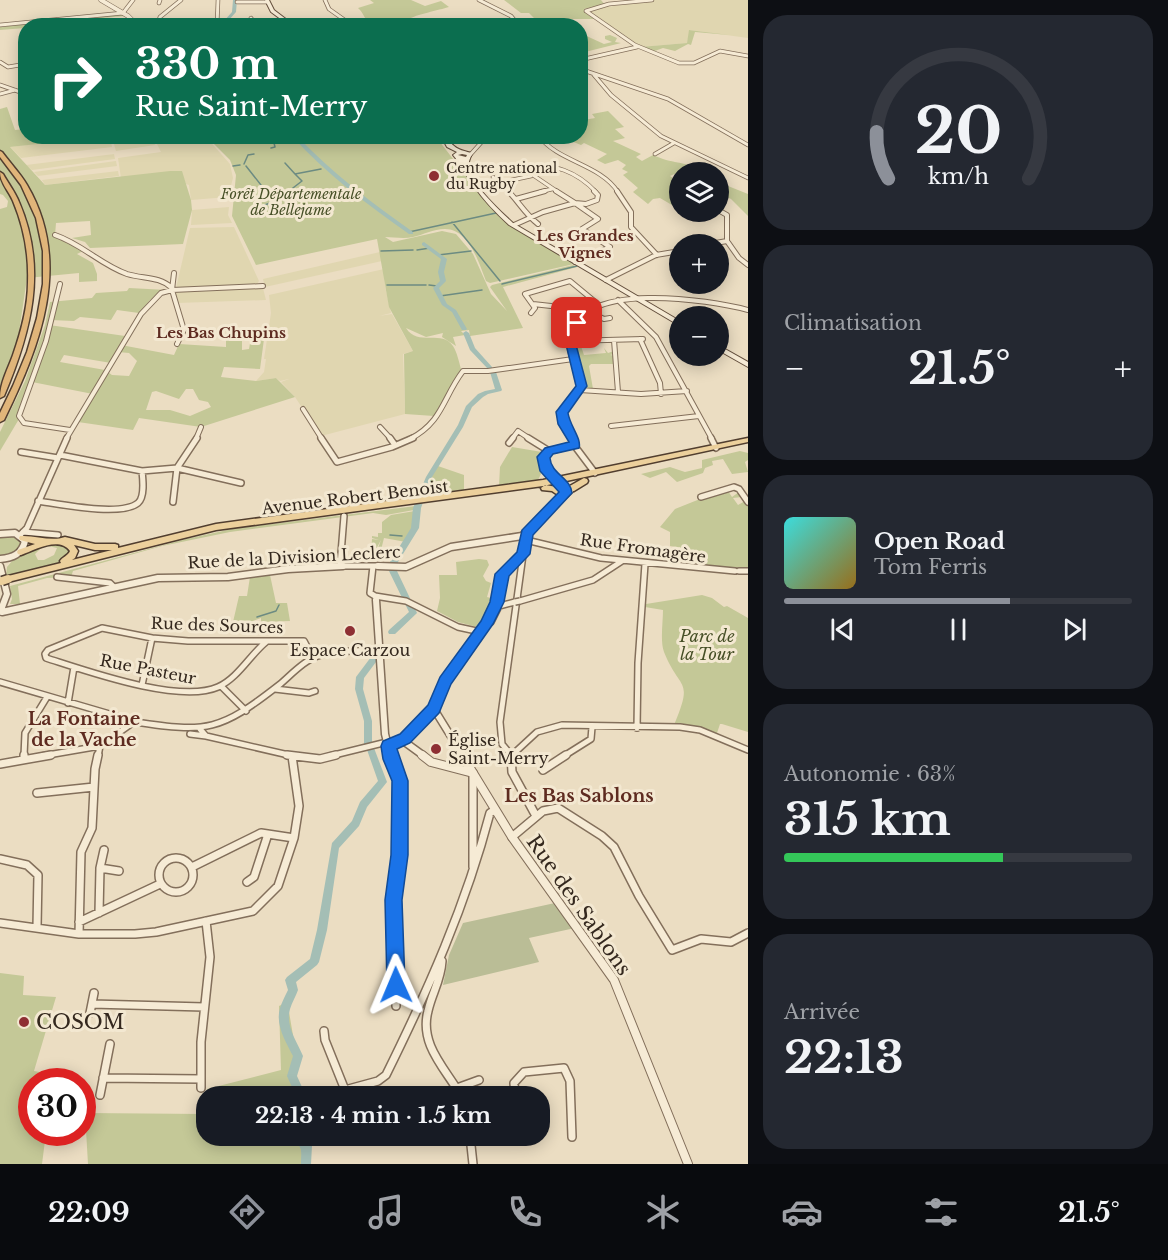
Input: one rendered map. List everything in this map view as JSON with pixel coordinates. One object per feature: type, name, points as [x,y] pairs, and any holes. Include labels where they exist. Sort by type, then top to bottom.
[{"type":"highway","points":[[0,153],[24,184],[37,212],[45,242],[48,275],[44,307],[33,351],[0,420]]},
{"type":"highway","points":[[0,174],[15,199],[26,226],[33,276],[24,336],[0,396]]},
{"type":"main road","points":[[267,1],[272,11],[282,18]]},
{"type":"main road","points":[[451,144],[463,155],[466,171],[479,188],[498,212],[514,225],[669,317]]},
{"type":"main road","points":[[729,354],[748,365]]},
{"type":"main road","points":[[557,487],[717,450],[748,440]]},
{"type":"main road","points":[[557,487],[595,473],[748,445]]},
{"type":"main road","name":"Avenue Robert Benoist","points":[[3,580],[236,523],[557,487]]},
{"type":"main road","name":"Avenue Robert Benoist","points":[[3,580],[216,530],[420,502]]},
{"type":"main road","points":[[22,535],[32,541],[57,538],[104,548],[136,546]]},
{"type":"main road","points":[[3,580],[61,563],[70,558],[74,551],[70,544],[56,542],[21,552]]},
{"type":"street","points":[[101,0],[129,18]]},
{"type":"street","points":[[72,18],[123,13],[132,0]]},
{"type":"street","points":[[161,18],[181,0]]},
{"type":"street","points":[[217,18],[218,0]]},
{"type":"street","points":[[325,0],[329,9],[341,18]]},
{"type":"street","points":[[479,0],[513,18]]},
{"type":"street","points":[[652,0],[609,4],[585,11],[635,48],[688,64],[720,51],[748,56]]},
{"type":"street","points":[[237,2],[267,1]]},
{"type":"street","points":[[0,25],[18,23]]},
{"type":"street","points":[[588,58],[635,48]]},
{"type":"street","points":[[0,62],[8,67],[18,65]]},
{"type":"street","points":[[588,72],[621,81],[670,99],[748,145]]},
{"type":"street","points":[[594,75],[611,95],[674,143],[748,178]]},
{"type":"street","points":[[0,85],[17,91]]},
{"type":"street","points":[[0,94],[17,91]]},
{"type":"street","points":[[655,154],[674,143]]},
{"type":"street","points":[[463,155],[480,144]]},
{"type":"street","points":[[543,144],[577,160],[614,184],[631,212],[631,227],[657,255]]},
{"type":"street","points":[[514,225],[575,203],[594,202],[598,195],[576,177],[556,167],[535,166],[527,171],[531,176],[575,203],[598,219],[582,229],[609,247],[575,261]]},
{"type":"street","points":[[479,188],[531,176]]},
{"type":"street","points":[[493,177],[516,199],[529,218],[538,224]]},
{"type":"street","points":[[516,199],[552,189]]},
{"type":"street","points":[[55,234],[77,242],[123,272],[165,281],[172,289]]},
{"type":"street","points":[[729,244],[739,258],[748,265]]},
{"type":"street","points":[[606,280],[657,255],[669,252]]},
{"type":"street","points":[[174,273],[172,289],[184,330],[177,344]]},
{"type":"street","points":[[531,313],[536,308],[523,294],[572,279],[599,305]]},
{"type":"street","points":[[60,284],[46,341],[19,416],[24,423],[70,430]]},
{"type":"street","points":[[15,609],[2,609],[5,567],[13,557],[21,552],[24,545],[22,535],[70,430],[141,314],[161,293],[172,289],[263,286]]},
{"type":"street","points":[[595,473],[574,445],[575,441],[564,424],[562,412],[580,390],[579,373],[573,359],[570,341],[572,329],[588,311],[599,305],[630,297],[722,303],[748,310]]},
{"type":"street","points":[[618,300],[656,337],[717,450]]},
{"type":"street","points":[[533,304],[551,306]]},
{"type":"street","points":[[588,311],[604,319],[610,318]]},
{"type":"street","points":[[570,341],[641,339],[660,383],[661,394]]},
{"type":"street","points":[[614,340],[618,363],[615,381],[618,392]]},
{"type":"street","points":[[303,409],[337,462],[406,442],[423,433],[438,417],[463,371],[489,371],[573,359]]},
{"type":"street","points":[[580,390],[661,394],[687,391]]},
{"type":"street","points":[[611,426],[699,416]]},
{"type":"street","points":[[173,502],[177,468],[199,435],[201,427]]},
{"type":"street","points":[[380,427],[385,430],[395,445]]},
{"type":"street","points":[[509,443],[518,431],[549,451]]},
{"type":"street","points":[[536,816],[512,772],[511,755],[502,744],[500,722],[525,537],[557,487],[544,468],[543,457],[549,451],[574,445]]},
{"type":"street","points":[[21,452],[142,471],[177,468],[241,483]]},
{"type":"street","points":[[38,501],[103,508],[137,504],[141,499],[142,471]]},
{"type":"street","points":[[701,497],[734,487],[739,489],[748,500]]},
{"type":"street","points":[[341,566],[344,516]]},
{"type":"street","points":[[0,532],[22,535],[58,535]]},
{"type":"street","name":"Rue Fromagère","points":[[525,537],[601,558],[722,571],[748,571]]},
{"type":"street","name":"Rue de la Division Leclerc","points":[[2,609],[15,609],[158,578],[236,577],[288,569],[341,566],[400,567],[425,560],[451,547],[525,537]]},
{"type":"street","points":[[190,734],[292,756],[320,759],[376,744],[388,744],[402,740],[434,709],[445,682],[486,624],[497,602],[502,574],[524,554]]},
{"type":"street","points":[[0,559],[13,557]]},
{"type":"street","points":[[486,624],[491,622],[499,606],[590,581],[622,561]]},
{"type":"street","points":[[638,728],[638,663],[645,564]]},
{"type":"street","points":[[371,565],[370,593],[375,598],[408,602],[458,627],[481,632]]},
{"type":"street","points":[[0,566],[3,580]]},
{"type":"street","points":[[57,577],[114,586]]},
{"type":"street","points":[[93,581],[95,590]]},
{"type":"street","points":[[375,598],[388,744],[400,781],[400,855],[393,900],[396,1006]]},
{"type":"street","name":"Rue des Sources","points":[[45,654],[48,650],[102,628],[152,638],[304,641],[313,658]]},
{"type":"street","points":[[142,685],[152,638]]},
{"type":"street","points":[[246,711],[221,686],[266,642]]},
{"type":"street","points":[[0,682],[132,722],[180,729],[200,729],[231,720],[246,711],[313,658],[334,653],[379,650]]},
{"type":"street","name":"Rue Pasteur","points":[[45,654],[46,658],[74,667],[142,685],[201,693],[221,686]]},
{"type":"street","points":[[68,703],[74,667]]},
{"type":"street","points":[[275,689],[309,693],[315,691]]},
{"type":"street","points":[[24,758],[22,748],[27,727],[47,697]]},
{"type":"street","name":"Rue des Sablons","points":[[434,709],[512,837],[614,980],[688,1164]]},
{"type":"street","points":[[0,764],[100,746],[125,730],[132,722]]},
{"type":"street","points":[[511,755],[520,745],[546,728],[562,725],[700,730],[748,750]]},
{"type":"street","points":[[543,770],[591,739],[592,726]]},
{"type":"street","points":[[200,729],[206,736]]},
{"type":"street","points":[[402,740],[431,762],[473,773],[473,873]]},
{"type":"street","points":[[79,934],[81,852],[92,828],[95,769],[100,746]]},
{"type":"street","points":[[0,923],[79,934],[156,932],[253,911],[278,886],[294,838],[299,806],[292,756]]},
{"type":"street","points":[[37,793],[94,787]]},
{"type":"street","points":[[512,837],[536,816],[549,808],[558,808],[609,842],[672,950],[701,939],[731,942],[748,933]]},
{"type":"street","points":[[366,1086],[378,1082],[385,1076],[442,959],[473,873],[490,813],[495,810]]},
{"type":"street","points":[[192,867],[261,833],[294,838]]},
{"type":"street","points":[[247,882],[254,877],[268,834]]},
{"type":"street","points":[[99,913],[100,868],[104,850]]},
{"type":"street","points":[[0,859],[31,865],[35,869],[38,875],[37,927]]},
{"type":"street","points":[[185,860],[192,867],[193,878],[186,888],[174,892],[168,891],[160,884],[160,869],[169,861],[185,860]]},
{"type":"street","points":[[100,868],[118,872]]},
{"type":"street","points":[[79,922],[160,884]]},
{"type":"street","points":[[103,1078],[201,1083],[204,1007],[210,957],[206,921]]},
{"type":"street","points":[[442,959],[442,975],[426,1020],[428,1044],[456,1086]]},
{"type":"street","points":[[90,1013],[94,993]]},
{"type":"street","points":[[92,1004],[204,1007]]},
{"type":"street","points":[[324,1031],[341,1086]]},
{"type":"street","points":[[100,1095],[110,1044]]},
{"type":"street","points":[[514,1086],[514,1083],[524,1072],[564,1068],[570,1081],[572,1137]]},
{"type":"street","points":[[462,1086],[479,1080]]},
{"type":"street","points":[[472,1146],[473,1164]]},
{"type":"shaded area","points":[[654,0],[748,0],[748,38],[690,30],[687,43],[640,47],[587,10]]},
{"type":"shaded area","points":[[35,144],[111,144],[112,147],[21,158],[10,147]]},
{"type":"shaded area","points":[[114,144],[155,145],[116,151]]},
{"type":"shaded area","points":[[157,144],[212,144],[230,164],[233,178],[228,197],[191,200],[189,185],[186,184],[181,171],[121,178],[118,158],[161,152]]},
{"type":"shaded area","points":[[114,154],[115,159],[32,170],[26,165]]},
{"type":"shaded area","points":[[116,161],[117,166],[38,176],[34,172]]},
{"type":"shaded area","points":[[118,171],[119,176],[45,185],[42,180]]},
{"type":"shaded area","points":[[229,207],[228,215],[232,223],[191,225],[192,210]]},
{"type":"shaded area","points":[[234,227],[259,281],[257,284],[176,288],[190,228]]},
{"type":"shaded area","points":[[380,252],[382,261],[265,287],[263,279]]},
{"type":"shaded area","points":[[384,269],[391,313],[379,316],[392,314],[413,351],[403,354],[405,414],[321,436],[295,397],[281,382],[289,379],[256,381],[264,372],[266,359],[264,359],[271,313],[269,295]]},
{"type":"shaded area","points":[[263,288],[266,300],[177,303],[174,291]]},
{"type":"green space","points":[[370,0],[411,0],[425,6],[441,1],[449,7],[412,18],[365,18],[358,8],[374,3]]},
{"type":"green space","points":[[504,0],[601,0],[605,5],[584,9],[595,19],[534,18],[529,13],[521,13]]},
{"type":"green space","points":[[120,14],[125,16],[102,18],[83,18]]},
{"type":"green space","points":[[18,25],[18,29],[0,30],[0,27]]},
{"type":"green space","points":[[689,30],[729,35],[695,32],[691,45],[688,44],[675,51],[663,48],[652,52],[640,47],[687,43]]},
{"type":"green space","points":[[610,35],[617,38],[615,42],[621,43],[588,51],[588,37],[604,44],[612,42],[605,39],[605,36]]},
{"type":"green space","points":[[7,107],[15,130],[18,130],[18,144],[38,144],[10,147],[45,185],[182,171],[192,210],[183,244],[90,248],[85,242],[72,238],[91,235],[90,221],[56,223],[55,235],[85,250],[77,254],[93,263],[97,281],[79,282],[79,273],[27,278],[18,339],[0,385],[0,209],[7,207],[8,201],[0,194],[0,109]]},
{"type":"green space","points":[[608,111],[624,127],[615,129],[625,138],[613,141],[641,154],[636,157],[642,161],[653,155],[675,162],[669,162],[669,203],[660,198],[653,199],[648,204],[633,192],[638,188],[623,175],[628,172],[622,169],[626,165],[618,160],[605,164],[597,160],[607,154],[586,144],[588,144],[588,119],[595,118],[592,114]]},
{"type":"green space","name":"Forêt Départementale de Bellejame","points":[[214,144],[441,144],[457,164],[455,159],[461,163],[464,171],[501,216],[574,264],[490,283],[486,281],[472,248],[461,235],[453,230],[441,229],[410,238],[385,237],[393,242],[442,231],[456,234],[473,254],[491,294],[507,311],[490,287],[492,285],[573,265],[577,267],[503,287],[523,328],[470,336],[469,330],[461,331],[465,335],[453,337],[456,346],[442,337],[443,333],[426,337],[406,328],[411,334],[423,338],[448,341],[454,348],[461,369],[434,416],[405,414],[404,354],[413,351],[389,307],[377,239],[256,265],[232,216],[236,175],[230,160]]},
{"type":"green space","points":[[729,186],[748,194],[748,216],[729,198]]},
{"type":"green space","points":[[129,288],[167,290],[150,300],[139,313],[117,310],[111,320],[80,317],[74,321],[50,320],[49,325],[125,336],[121,345],[174,355],[179,344],[226,347],[226,336],[242,337],[242,350],[249,349],[251,338],[264,339],[260,369],[224,367],[221,377],[256,381],[276,378],[295,397],[201,427],[139,418],[133,430],[78,422],[93,394],[32,382],[19,419],[0,451],[0,432],[25,381],[45,325],[50,302],[92,298],[96,293],[127,291]],"holes":[[[118,352],[129,353],[137,361],[129,376],[112,375],[105,370],[60,362],[64,355],[111,363]],[[186,389],[193,389],[199,400],[208,402],[211,407],[190,416],[170,410],[146,410],[152,392],[156,391],[179,399]]]},
{"type":"green space","points":[[585,342],[580,343],[584,355],[606,353],[604,348],[608,353],[614,351],[614,354],[610,355],[615,356],[615,370],[613,364],[591,364],[589,366],[593,389],[582,388],[582,378],[572,344]]},
{"type":"green space","points":[[512,447],[542,452],[542,472],[538,480],[499,486],[500,467]]},
{"type":"green space","points":[[740,451],[748,453],[748,460],[745,462],[748,472],[732,474],[723,459],[712,461],[713,465],[705,468],[703,473],[677,482],[666,472],[650,478],[641,474],[670,467],[685,472],[702,468],[702,460]]},
{"type":"green space","points":[[435,465],[464,475],[464,490],[423,494]]},
{"type":"green space","points":[[735,489],[728,491],[732,497],[739,492],[742,497],[733,498],[738,505],[745,501],[748,504],[748,569],[689,566],[689,549],[670,546],[670,532],[660,527],[675,509],[710,495]]},
{"type":"green space","points":[[416,506],[414,510],[386,515],[373,513],[230,532],[162,546],[73,571],[71,577],[47,578],[18,586],[20,604],[10,604],[12,599],[10,586],[186,539],[232,529]]},
{"type":"green space","points":[[415,511],[414,527],[406,542],[384,538],[380,554],[375,553],[373,562],[369,562],[371,554],[377,551],[381,540],[375,551],[371,552],[372,539],[379,540],[372,536],[378,537],[378,533],[382,533],[382,522],[391,515]]},
{"type":"green space","points":[[11,535],[20,539],[22,543],[18,552],[0,557],[0,537]]},
{"type":"green space","points":[[60,542],[72,550],[65,560],[6,576],[7,567],[13,560],[39,547],[40,549],[35,554],[38,560],[44,560],[54,555],[57,548],[44,545]]},
{"type":"green space","points":[[487,560],[489,565],[483,576],[491,583],[487,597],[495,599],[481,628],[458,622],[437,611],[440,598],[439,575],[457,575],[456,562]]},
{"type":"green space","points":[[270,575],[276,603],[287,603],[290,621],[261,622],[261,618],[250,622],[233,622],[239,596],[247,596],[250,577]]},
{"type":"green space","name":"Parc de la Tour","points":[[702,595],[748,618],[748,732],[722,724],[717,733],[674,725],[684,691],[664,652],[663,610],[645,607],[646,604]]},
{"type":"green space","points":[[555,903],[575,928],[529,938],[539,962],[443,985],[449,955],[463,923]]},
{"type":"green space","name":"COSOM","points":[[0,973],[24,976],[23,995],[56,997],[35,1068],[18,1068],[18,1146],[44,1146],[42,1164],[0,1164]]},
{"type":"green space","points":[[285,1003],[288,1006],[295,1047],[300,1057],[294,1079],[299,1086],[219,1086],[281,1070],[279,1006]]},
{"type":"green space","points":[[96,1113],[196,1114],[196,1146],[310,1146],[308,1164],[88,1164],[87,1146],[96,1146]]},
{"type":"waterway","points":[[229,18],[234,12],[235,0]]},
{"type":"waterway","points":[[271,148],[275,147],[274,144]]},
{"type":"waterway","points":[[302,144],[335,175],[411,233]]},
{"type":"waterway","points":[[244,164],[248,155],[254,154]]},
{"type":"waterway","points":[[285,163],[295,174]]},
{"type":"waterway","points":[[233,166],[240,165]]},
{"type":"waterway","points":[[246,166],[272,199],[277,200]]},
{"type":"waterway","points":[[295,174],[321,169]]},
{"type":"waterway","points":[[256,208],[276,201],[302,181],[295,174]]},
{"type":"waterway","points":[[268,190],[277,199]]},
{"type":"waterway","points":[[452,223],[496,213]]},
{"type":"waterway","points":[[409,232],[452,223]]},
{"type":"waterway","points":[[452,223],[500,281]]},
{"type":"waterway","points":[[424,244],[444,259],[441,272],[443,281],[436,288],[445,305],[454,311],[464,329]]},
{"type":"waterway","points":[[417,250],[430,248]]},
{"type":"waterway","points":[[381,251],[413,250]]},
{"type":"waterway","points":[[438,255],[471,251]]},
{"type":"waterway","points":[[502,284],[577,266]]},
{"type":"waterway","points":[[387,285],[426,285]]},
{"type":"waterway","points":[[429,285],[437,286]]},
{"type":"waterway","points":[[440,296],[482,290]]},
{"type":"waterway","points":[[466,333],[472,349],[490,368]]},
{"type":"waterway","points":[[461,425],[476,398],[499,390],[493,372]]},
{"type":"waterway","points":[[392,632],[413,613],[393,571],[394,562],[415,528],[417,508],[429,477],[460,427]]},
{"type":"waterway","points":[[390,535],[402,536]]},
{"type":"waterway","points":[[257,617],[276,611],[279,605]]},
{"type":"waterway","points":[[368,744],[368,721],[359,689],[360,677],[374,659],[377,659]]},
{"type":"waterway","points":[[296,1086],[292,1076],[298,1056],[284,1021],[285,1008],[293,990],[290,980],[314,962],[322,930],[335,846],[356,823],[363,805],[383,782],[370,748]]},
{"type":"waterway","points":[[306,1164],[307,1146]]},
{"type":"place","name":"Centre national du Rugby","points":[[434,176]]},
{"type":"place","name":"Espace Carzou","points":[[350,631]]},
{"type":"place","name":"Église Saint-Merry","points":[[436,749]]},
{"type":"place","name":"COSOM","points":[[24,1022]]},
{"type":"district","name":"Les Grandes Vignes","points":[[585,244]]},
{"type":"district","name":"Les Bas Chupins","points":[[221,332]]},
{"type":"district","name":"La Fontaine de la Vache","points":[[84,729]]},
{"type":"district","name":"Les Bas Sablons","points":[[579,796]]},
{"type":"route","points":[[396,985],[393,900],[400,855],[400,781],[388,746],[405,739],[434,709],[445,682],[486,624],[497,602],[500,579],[504,570],[524,554],[526,533],[565,493],[566,490],[544,468],[543,457],[549,451],[574,445],[575,441],[564,424],[562,412],[582,386],[571,352],[570,341],[572,329],[577,323]]}]
